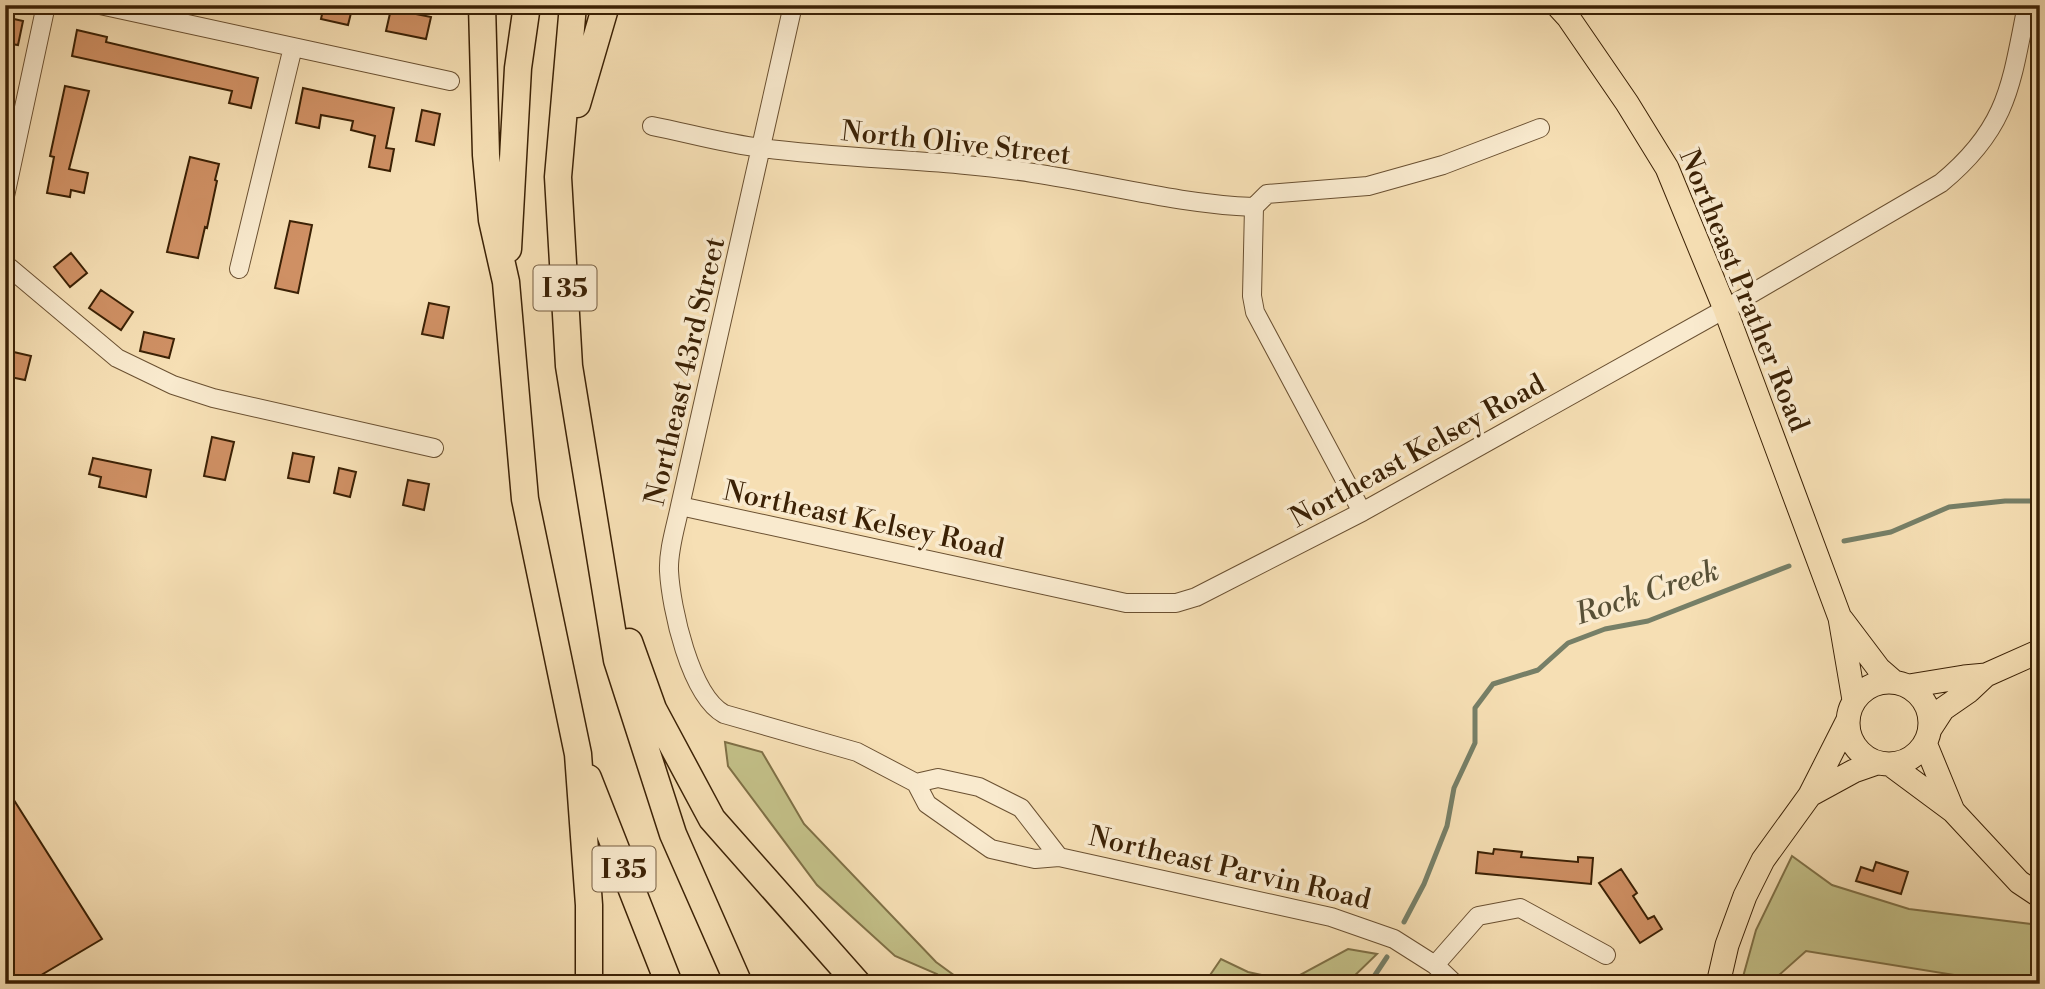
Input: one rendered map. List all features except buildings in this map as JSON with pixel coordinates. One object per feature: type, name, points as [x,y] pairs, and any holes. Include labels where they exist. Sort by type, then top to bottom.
[{"type":"highway","points":[[482,5],[489,194],[506,282]]},
{"type":"highway","name":"I 35","points":[[527,5],[518,68],[506,282],[526,499],[578,754],[669,984]]},
{"type":"highway","name":"I 35","points":[[573,5],[558,177],[569,366],[617,660],[673,834],[739,984]]},
{"type":"highway","points":[[558,177],[606,5]]},
{"type":"highway","points":[[602,569],[653,709],[712,819],[858,984]]},
{"type":"highway","points":[[578,754],[589,905],[589,984]]},
{"type":"main road","name":"Northeast Prather Road","points":[[1557,5],[1628,103],[1667,168],[1725,309],[1840,618],[1851,710]]},
{"type":"main road","name":"Northeast Prather Road","points":[[1840,618],[1879,669],[1901,684]]},
{"type":"main road","points":[[1718,984],[1727,945],[1757,872],[1785,827],[1810,795],[1851,710],[1871,685],[1986,675],[2040,651]]},
{"type":"main road","points":[[1810,795],[1854,771],[1911,758],[1928,736],[1943,709],[1986,675]]},
{"type":"main road","points":[[1901,684],[1919,694],[1926,704],[1930,716],[1928,736],[1953,811]]},
{"type":"main road","points":[[1851,710],[1849,734],[1855,747],[1865,757],[1884,764],[1953,811],[2019,882],[2040,896]]},
{"type":"street","points":[[5,196],[46,5]]},
{"type":"street","points":[[100,5],[450,81]]},
{"type":"street","name":"Northeast 43rd Street","points":[[748,722],[715,709],[704,692],[685,650],[676,619],[669,568],[680,506],[793,5]]},
{"type":"street","name":"Northeast Kelsey Road","points":[[680,506],[1126,603],[1176,603],[1196,597],[1362,512],[1725,309],[1941,183],[1964,163],[1984,140],[2004,105],[2011,86],[2027,5]]},
{"type":"street","points":[[239,270],[293,47]]},
{"type":"street","name":"North Olive Street","points":[[652,126],[761,148],[938,162],[1034,173],[1168,199],[1254,207]]},
{"type":"street","points":[[1362,512],[1255,312],[1252,296],[1254,207],[1267,194],[1368,186],[1443,165],[1540,128]]},
{"type":"street","points":[[5,264],[117,358],[163,381],[213,398],[434,448]]},
{"type":"street","name":"Northeast Parvin Road","points":[[748,722],[857,752],[916,783],[928,804],[991,849],[1035,859],[1059,857],[1331,917],[1394,939],[1434,965],[1455,984]]},
{"type":"street","name":"Northeast Parvin Road","points":[[916,783],[938,778],[979,787],[1021,808],[1059,857]]},
{"type":"street","points":[[1434,965],[1478,916],[1520,908],[1606,955]]},
{"type":"shaded area","points":[[725,742],[762,752],[804,824],[936,962],[966,984],[948,984],[937,974],[895,956],[817,885],[728,766]]},
{"type":"shaded area","points":[[1792,856],[1832,885],[1909,909],[2031,924],[2040,932],[2040,984],[2010,984],[1806,951],[1769,984],[1741,984],[1756,930]]},
{"type":"shaded area","points":[[1348,949],[1377,954],[1346,984],[1204,984],[1221,959],[1248,972],[1289,981]]},
{"type":"waterway","name":"Rock Creek","points":[[1844,541],[1891,532],[1949,507],[2005,501],[2040,501]]},
{"type":"waterway","name":"Rock Creek","points":[[1404,922],[1424,884],[1447,826],[1454,788],[1475,743],[1475,708],[1493,684],[1538,670],[1568,643],[1605,629],[1648,621],[1789,566]]},
{"type":"waterway","name":"Rock Creek","points":[[1369,984],[1387,957]]}]
